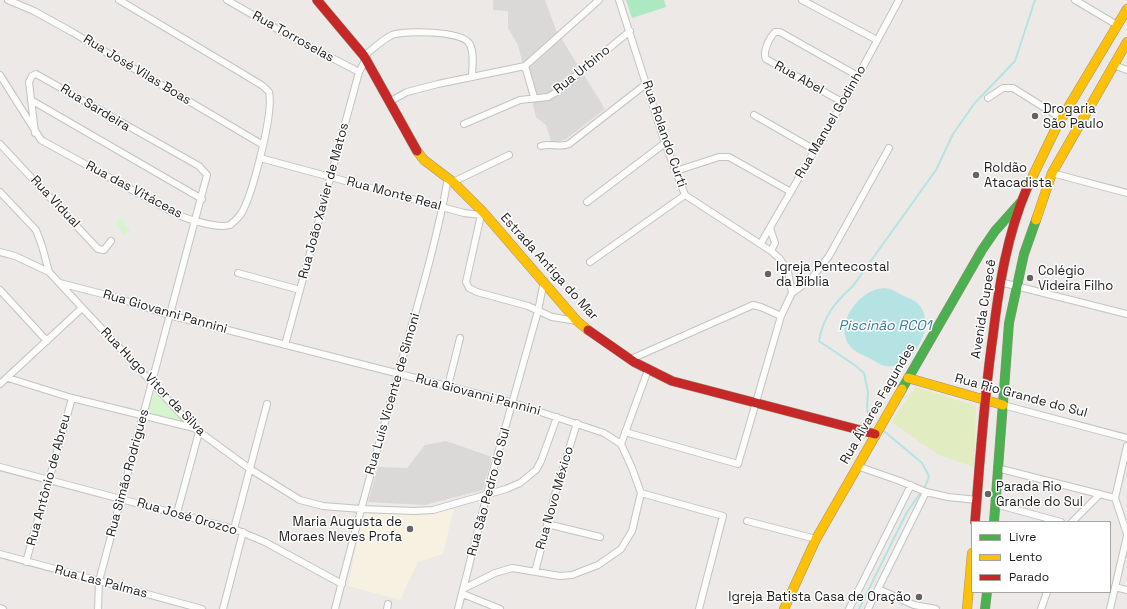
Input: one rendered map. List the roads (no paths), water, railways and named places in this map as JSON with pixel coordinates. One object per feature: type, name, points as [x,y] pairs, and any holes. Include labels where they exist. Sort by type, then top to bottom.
[{"type":"street","name":"Rua José Vilas Boas","points":[[8,0],[34,11],[72,32],[263,145]]},
{"type":"street","name":"Rua das Vitáceas","points":[[0,75],[35,133],[41,140],[152,202],[185,218],[226,226],[233,223],[242,211],[260,158],[270,102],[268,90],[221,60],[119,0]]},
{"type":"street","name":"Rua Torroselas","points":[[227,0],[335,61],[359,72]]},
{"type":"street","name":"Estrada Antiga do Mar","points":[[317,0],[365,58],[415,149],[424,160],[451,180],[544,281],[577,321],[648,370],[672,381],[875,434]]},
{"type":"street","points":[[389,102],[407,92],[526,65],[599,0]]},
{"type":"street","name":"Rua Rolando Curti","points":[[619,0],[665,143],[685,195],[761,243],[780,259],[788,272],[792,293]]},
{"type":"street","points":[[802,0],[877,40]]},
{"type":"street","name":"Rua Manuel Godinho","points":[[761,243],[858,76],[899,0]]},
{"type":"street","points":[[1075,0],[1117,25]]},
{"type":"street","name":"Avenida Cupecê","points":[[975,521],[984,400],[1000,282],[1022,200],[1045,148],[1061,118],[1127,9]]},
{"type":"street","name":"Rua Urbino","points":[[464,124],[520,100],[548,97],[564,87],[630,31]]},
{"type":"street","name":"Rua Abel","points":[[842,102],[766,59],[764,54],[772,36],[775,32],[780,32],[858,76]]},
{"type":"street","points":[[365,58],[392,36],[400,33],[434,33],[463,38],[472,49],[472,77]]},
{"type":"street","name":"Avenida Cupecê","points":[[994,521],[1009,323],[1016,285],[1024,254],[1052,173],[1127,42]]},
{"type":"street","name":"Rua João Xavier de Matos","points":[[285,345],[359,72],[365,58]]},
{"type":"street","points":[[526,65],[537,97]]},
{"type":"street","points":[[1113,65],[1127,70]]},
{"type":"street","name":"Rua Sardeira","points":[[35,133],[29,82],[32,76],[36,74],[154,143],[199,166],[207,175]]},
{"type":"street","points":[[541,146],[565,146],[646,84]]},
{"type":"street","points":[[988,98],[1003,88],[1013,88],[1061,118]]},
{"type":"street","points":[[31,100],[202,199]]},
{"type":"street","points":[[754,115],[815,150]]},
{"type":"street","points":[[587,202],[665,143]]},
{"type":"street","name":"Rua Vidual","points":[[0,144],[98,249],[104,250],[111,242]]},
{"type":"street","points":[[626,432],[738,464],[757,404],[781,316],[792,293],[811,280],[829,256],[889,148]]},
{"type":"street","points":[[451,180],[509,155]]},
{"type":"street","points":[[676,171],[719,157],[729,157],[791,192]]},
{"type":"street","name":"Rua Monte Real","points":[[260,158],[464,213],[482,214]]},
{"type":"street","points":[[1052,173],[1127,193]]},
{"type":"street","name":"Rua Simão Rodrigues","points":[[98,609],[99,581],[169,315],[202,199],[207,175]]},
{"type":"street","name":"Rua Luis Vicente de Simoni","points":[[335,609],[451,180]]},
{"type":"street","points":[[0,192],[36,230],[49,272]]},
{"type":"street","points":[[590,262],[685,195]]},
{"type":"street","name":"Rua Álvares Fagundes","points":[[784,609],[816,539],[982,250],[995,231],[1022,200]]},
{"type":"street","points":[[482,214],[466,282],[469,288],[477,292],[528,306],[552,317],[577,321]]},
{"type":"street","points":[[770,228],[775,243],[771,251]]},
{"type":"street","name":"Rua Hugo Vitor da Silva","points":[[0,252],[15,256],[49,272],[197,430],[250,469],[300,500],[323,506],[361,509],[433,510],[520,483],[536,470],[541,461],[557,417]]},
{"type":"street","points":[[238,273],[300,290]]},
{"type":"street","name":"Rua São Pedro do Sul","points":[[458,609],[464,591],[512,403],[538,311],[544,281]]},
{"type":"street","points":[[1000,282],[1127,314]]},
{"type":"street","name":"Rua Giovanni Pannini","points":[[60,283],[114,297],[169,315],[512,403],[604,433],[621,444]]},
{"type":"street","points":[[0,290],[46,341]]},
{"type":"street","points":[[631,359],[753,305],[781,316]]},
{"type":"street","points":[[0,384],[82,308]]},
{"type":"street","points":[[448,386],[460,338]]},
{"type":"street","points":[[464,591],[504,570],[512,568],[560,576],[572,576],[598,565],[621,549],[628,540],[641,493],[621,444],[648,370]]},
{"type":"street","points":[[8,378],[72,398],[197,430],[177,513]]},
{"type":"street","name":"Rua Rio Grande do Sul","points":[[908,378],[1127,438]]},
{"type":"street","name":"Rua Antônio de Abreu","points":[[26,562],[72,398]]},
{"type":"street","points":[[234,529],[267,404]]},
{"type":"street","name":"Rua Novo México","points":[[535,572],[547,524],[577,423]]},
{"type":"street","points":[[1110,609],[1127,535],[1115,498],[1127,446]]},
{"type":"street","points":[[857,466],[925,492],[948,497],[977,500]]},
{"type":"street","name":"Rua José Orozco","points":[[0,467],[121,498],[243,532],[342,584]]},
{"type":"street","points":[[997,468],[1115,498]]},
{"type":"street","points":[[848,609],[912,486]]},
{"type":"street","points":[[868,609],[925,492]]},
{"type":"street","points":[[641,493],[723,516],[699,609]]},
{"type":"street","points":[[1073,521],[1100,494]]},
{"type":"street","points":[[995,504],[1057,521]]},
{"type":"street","points":[[747,521],[816,539]]},
{"type":"street","points":[[547,524],[600,537]]},
{"type":"street","points":[[223,609],[243,532]]},
{"type":"street","name":"Rua Las Palmas","points":[[0,554],[202,609]]},
{"type":"street","points":[[967,609],[971,564]]},
{"type":"street","points":[[1115,587],[1127,590]]},
{"type":"street","points":[[878,589],[914,607],[936,609]]},
{"type":"street","points":[[464,591],[500,609]]},
{"type":"street","points":[[986,609],[987,593]]},
{"type":"street","points":[[1041,609],[1047,593]]},
{"type":"water","name":"Piscinão RCO1","points":[[877,289],[890,289],[919,304],[924,314],[926,323],[921,342],[915,351],[909,358],[893,366],[881,365],[857,352],[850,346],[846,338],[846,321],[855,304],[869,292]]},
{"type":"waterway","points":[[870,419],[867,409],[868,392],[864,373],[819,341],[823,325],[835,304],[853,286],[936,170],[953,134],[974,104],[1015,61],[1035,0]]},
{"type":"waterway","points":[[859,609],[907,512],[926,485],[929,476],[922,463],[884,431]]},
{"type":"place","name":"Drogaria São Paulo","points":[[1035,116]]},
{"type":"place","name":"Roldão Atacadista","points":[[976,175]]},
{"type":"place","name":"Igreja Pentecostal da Bíblia","points":[[768,274]]},
{"type":"place","name":"Colégio Videira Filho","points":[[1030,278]]},
{"type":"place","name":"Parada Rio Grande do Sul","points":[[988,494]]},
{"type":"place","name":"Maria Augusta de Moraes Neves Profa","points":[[410,529]]},
{"type":"place","name":"Igreja Batista Casa de Oração","points":[[919,597]]}]
